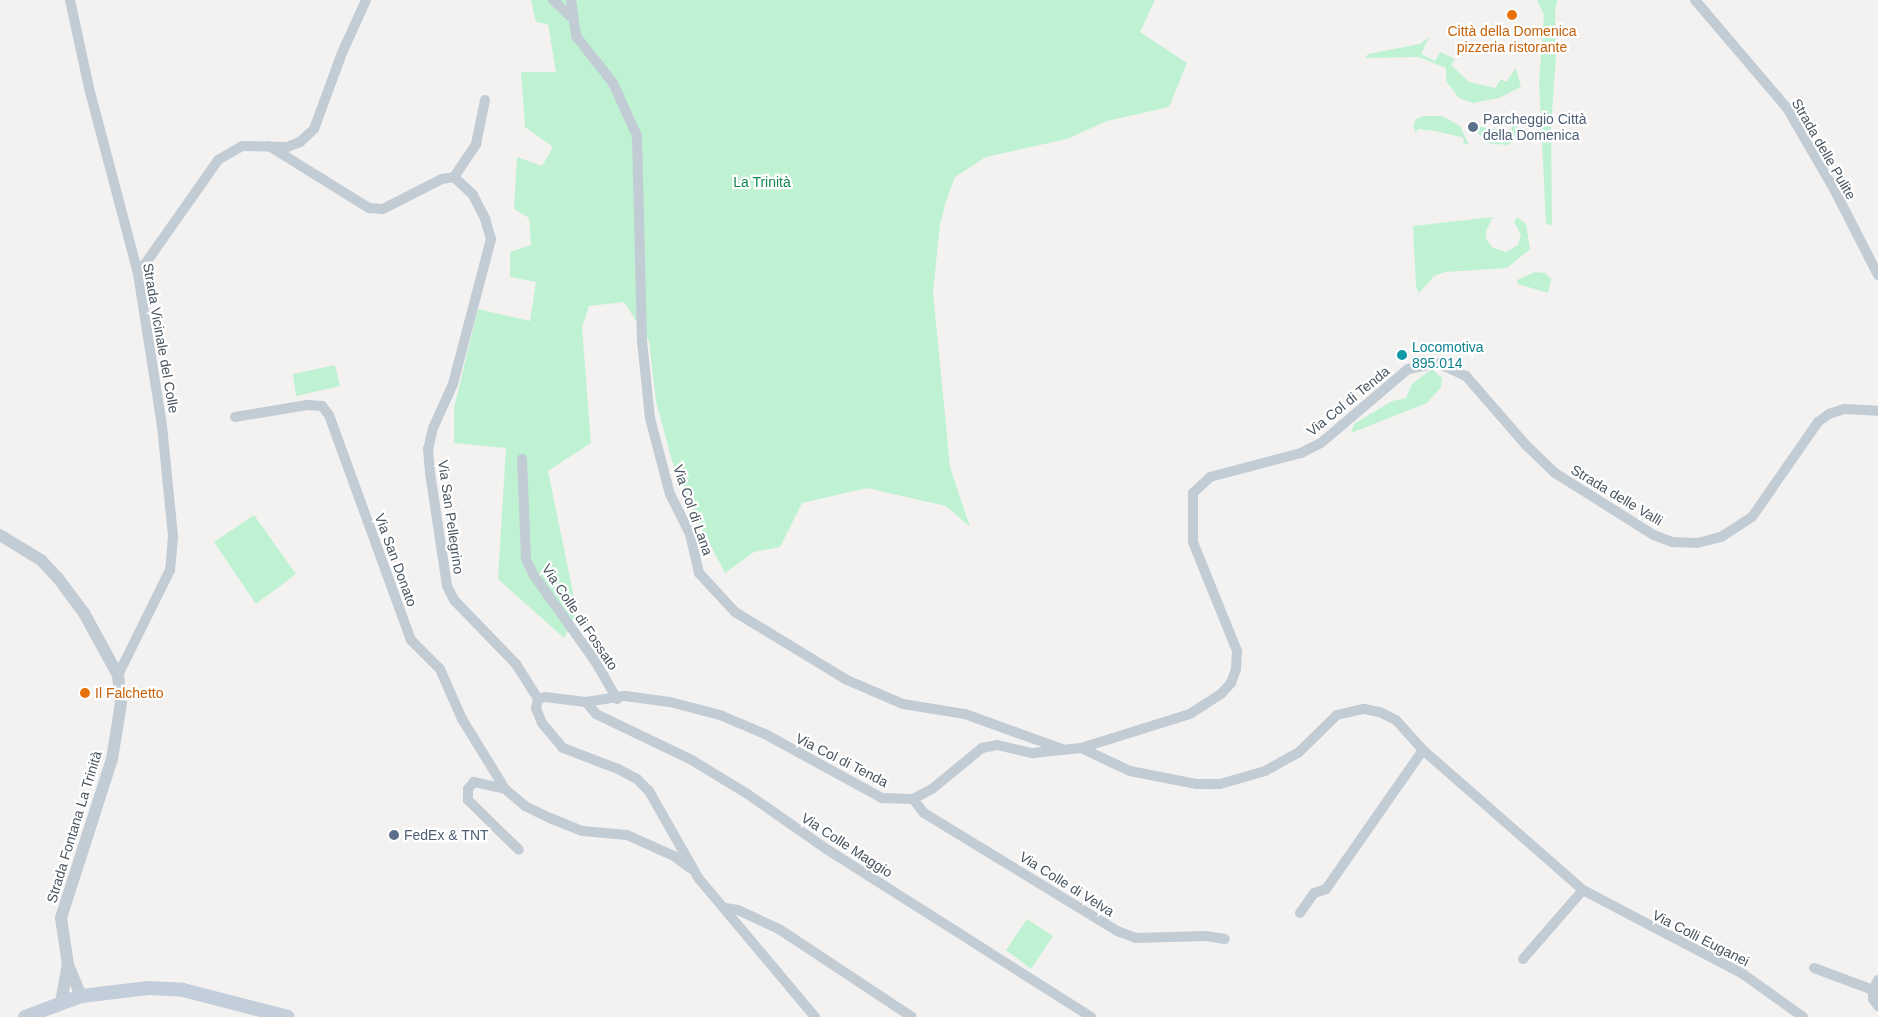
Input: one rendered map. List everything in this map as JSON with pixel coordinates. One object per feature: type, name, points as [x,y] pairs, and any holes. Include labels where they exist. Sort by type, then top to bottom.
[{"type":"main road","points":[[25,1017],[81,996],[122,989],[183,990],[288,1017]]},
{"type":"street","name":"Strada Vicinale del Colle","points":[[70,0],[89,88],[138,274],[162,426],[173,537],[170,570],[118,675]]},
{"type":"street","points":[[138,274],[218,160],[242,146],[287,146],[300,142],[314,129],[342,53],[366,0]]},
{"type":"street","points":[[553,0],[571,17]]},
{"type":"street","name":"Via Col di Lana","points":[[571,0],[571,17],[576,36],[614,83],[637,136],[642,341],[650,418],[670,494],[690,534],[699,573],[735,612],[847,680],[903,704],[965,714],[1067,750]]},
{"type":"street","name":"Strada delle Pulite","points":[[1694,0],[1787,108],[1833,187],[1878,275]]},
{"type":"street","points":[[269,146],[369,208],[383,209],[442,178],[454,177],[476,144],[485,100]]},
{"type":"street","name":"Via San Pellegrino","points":[[454,177],[473,195],[491,239],[453,384],[433,428],[428,449],[447,586],[454,600],[516,664],[538,699]]},
{"type":"street","name":"Via Col di Tenda","points":[[538,699],[545,697],[586,702],[647,697],[720,715],[765,734],[882,798],[913,799],[932,790],[982,748],[997,744],[1033,753],[1081,748],[1190,714],[1208,705],[1230,683],[1236,669],[1234,640],[1200,566],[1193,542],[1192,503],[1198,485],[1210,477],[1301,453],[1322,443],[1408,369],[1430,363],[1448,365]]},
{"type":"street","name":"Strada delle Valli","points":[[1448,365],[1466,376],[1526,446],[1555,472],[1654,535],[1672,542],[1697,543],[1721,537],[1752,517],[1818,422],[1844,409],[1878,411]]},
{"type":"street","name":"Via San Donato","points":[[236,417],[307,404],[322,406],[326,410],[411,640],[440,669],[462,719],[505,789],[525,806],[550,818],[583,830],[627,835],[674,856],[694,870]]},
{"type":"street","name":"Via Colle di Fossato","points":[[522,459],[526,558],[617,698]]},
{"type":"street","name":"Strada Fontana La Trinità","points":[[0,535],[41,560],[58,578],[84,613],[118,675],[121,703],[112,759],[61,918],[68,965]]},
{"type":"street","points":[[538,699],[536,708],[542,723],[563,748],[618,769],[637,779],[649,791],[694,870],[815,1017]]},
{"type":"street","name":"Via Colle Maggio","points":[[586,702],[596,714],[690,759],[746,793],[828,850],[1091,1017]]},
{"type":"street","name":"Via Colli Euganei","points":[[1081,748],[1130,771],[1196,784],[1220,784],[1265,771],[1298,753],[1337,715],[1364,709],[1380,712],[1396,720],[1423,750],[1583,890],[1743,974],[1802,1017]]},
{"type":"street","points":[[1300,914],[1314,893],[1326,889],[1423,750]]},
{"type":"street","name":"Via San Donato","points":[[505,789],[474,782],[468,789],[468,800],[519,850]]},
{"type":"street","name":"Via Colle di Velva","points":[[913,799],[924,813],[1117,932],[1136,938],[1206,936],[1225,939]]},
{"type":"street","points":[[1523,959],[1583,890]]},
{"type":"street","points":[[725,908],[738,910],[779,929],[912,1017]]},
{"type":"street","points":[[68,965],[81,996]]},
{"type":"street","points":[[61,1003],[68,965]]},
{"type":"street","points":[[1814,968],[1876,985],[1873,999],[1878,1006]]},
{"type":"green space","name":"La Trinità","points":[[531,0],[1155,0],[1140,32],[1187,63],[1169,107],[1107,121],[1067,139],[986,157],[955,177],[946,201],[940,225],[933,292],[950,467],[970,527],[946,506],[867,488],[802,503],[780,547],[754,552],[725,573],[697,519],[672,461],[656,401],[649,341],[624,302],[589,306],[582,327],[591,443],[548,471],[577,612],[564,638],[498,579],[506,448],[454,443],[454,408],[478,309],[530,321],[536,282],[510,277],[510,252],[531,245],[529,218],[514,209],[517,157],[542,166],[553,147],[525,127],[521,72],[556,72],[548,24],[536,22]]},
{"type":"green space","points":[[1537,0],[1557,0],[1555,8],[1556,57],[1551,126],[1552,225],[1546,224],[1539,83],[1544,15]]},
{"type":"green space","points":[[1429,37],[1421,54],[1435,61],[1440,52],[1455,59],[1451,65],[1469,82],[1495,88],[1501,79],[1506,82],[1516,68],[1521,87],[1499,98],[1473,103],[1459,98],[1446,81],[1446,68],[1419,57],[1365,58],[1368,54],[1420,44]]},
{"type":"green space","points":[[1424,116],[1442,116],[1460,126],[1469,145],[1463,143],[1464,138],[1436,131],[1418,129],[1416,133],[1413,126],[1416,119]]},
{"type":"green space","points":[[1513,125],[1518,126],[1518,139],[1507,145],[1487,143],[1476,131],[1477,126],[1510,132]]},
{"type":"green space","points":[[1493,217],[1486,231],[1486,239],[1493,248],[1506,252],[1518,245],[1521,235],[1514,222],[1517,217],[1526,224],[1530,249],[1507,268],[1445,272],[1434,276],[1419,293],[1416,287],[1413,226]]},
{"type":"green space","points":[[1535,272],[1545,273],[1551,279],[1548,293],[1518,284],[1517,280]]},
{"type":"green space","points":[[335,365],[340,386],[296,396],[293,374]]},
{"type":"green space","points":[[1432,369],[1442,378],[1441,387],[1427,403],[1351,433],[1354,424],[1392,401],[1406,398],[1412,384]]},
{"type":"green space","points":[[254,515],[296,574],[256,604],[214,542]]},
{"type":"green space","points":[[1027,919],[1053,936],[1031,969],[1006,950]]},
{"type":"place","name":"Città della Domenica pizzeria ristorante","points":[[1512,15]]},
{"type":"place","name":"Parcheggio Città della Domenica","points":[[1473,127]]},
{"type":"place","name":"Locomotiva 895.014","points":[[1402,355]]},
{"type":"place","name":"Il Falchetto","points":[[85,693]]},
{"type":"place","name":"FedEx & TNT","points":[[394,835]]}]
